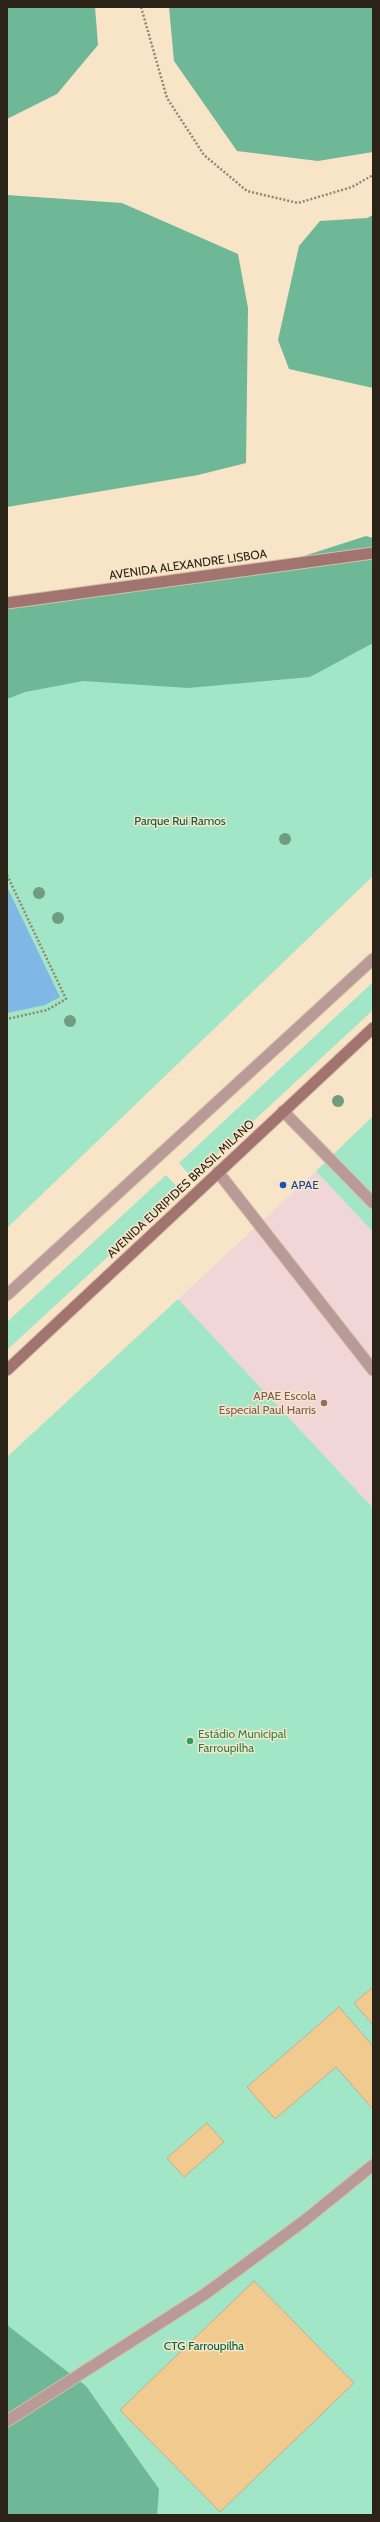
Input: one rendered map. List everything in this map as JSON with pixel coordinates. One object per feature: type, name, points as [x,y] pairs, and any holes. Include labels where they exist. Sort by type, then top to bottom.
[{"type":"main road","name":"AVENIDA ALEXANDRE LISBOA","points":[[7,603],[373,553]]},
{"type":"main road","name":"AVENIDA EURIPIDES BRASIL MILANO","points":[[7,1370],[373,1028]]},
{"type":"street","points":[[7,1295],[373,959]]},
{"type":"street","points":[[283,1111],[373,1203]]},
{"type":"street","points":[[218,1172],[373,1370]]},
{"type":"street","points":[[7,2421],[206,2294],[304,2221],[373,2165]]},
{"type":"path","points":[[140,7],[167,98],[204,155],[247,191],[298,203],[352,188],[373,175]]},
{"type":"path","points":[[7,875],[66,999],[47,1010],[7,1018]]},
{"type":"shaded area","name":"APAE Escola Especial Paul Harris","points":[[316,1171],[373,1232],[373,1508],[178,1299]]},
{"type":"green space","points":[[7,7],[95,7],[98,45],[57,94],[7,119]]},
{"type":"green space","points":[[169,7],[373,7],[373,152],[318,161],[237,151],[174,61]]},
{"type":"green space","points":[[7,195],[122,203],[238,254],[248,308],[246,463],[198,475],[7,507]]},
{"type":"green space","points":[[373,215],[373,388],[289,369],[278,340],[299,246],[320,221],[367,218]]},
{"type":"green space","points":[[366,536],[373,538],[373,643],[310,677],[188,688],[83,681],[25,692],[7,699],[7,604],[276,565]]},
{"type":"green space","name":"Parque Rui Ramos","points":[[373,618],[373,876],[7,1228],[7,671]]},
{"type":"green space","points":[[373,982],[373,1010],[192,1178],[179,1163]]},
{"type":"green space","points":[[373,1116],[373,1232],[316,1171]]},
{"type":"green space","points":[[166,1175],[180,1190],[7,1350],[7,1322]]},
{"type":"green space","name":"Estádio Municipal Farroupilha","points":[[178,1299],[373,1508],[373,2515],[7,2515],[7,1457]]},
{"type":"green space","points":[[7,2325],[86,2386],[159,2489],[157,2515],[7,2515]]},
{"type":"water","points":[[7,887],[60,997],[45,1005],[7,1013]]},
{"type":"building","points":[[373,1987],[373,2025],[354,2003]]},
{"type":"building","points":[[339,2007],[373,2046],[373,2109],[336,2067],[275,2119],[247,2087]]},
{"type":"building","points":[[207,2123],[224,2142],[184,2177],[167,2158]]},
{"type":"building","points":[[254,2281],[354,2383],[220,2512],[120,2410]]},
{"type":"place","name":"APAE","points":[[283,1185]]},
{"type":"place","name":"APAE Escola Especial Paul Harris","points":[[324,1403]]},
{"type":"place","name":"Estádio Municipal Farroupilha","points":[[190,1741]]},
{"type":"park label","name":"CTG Farroupilha","points":[[204,2346]]}]
